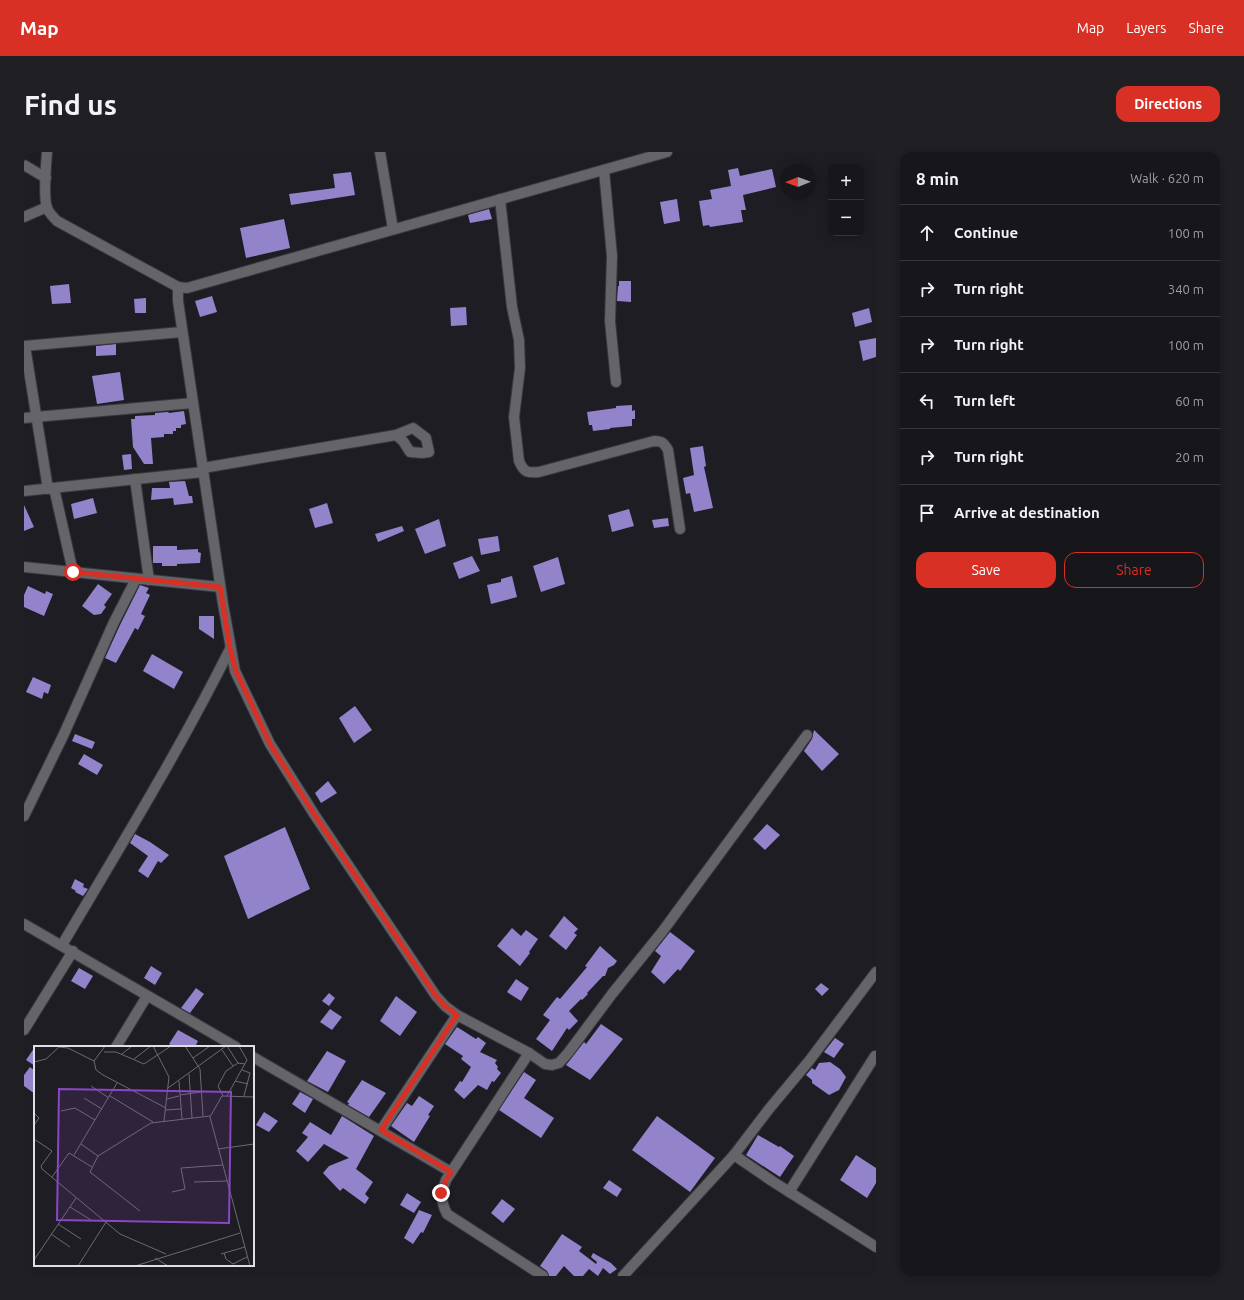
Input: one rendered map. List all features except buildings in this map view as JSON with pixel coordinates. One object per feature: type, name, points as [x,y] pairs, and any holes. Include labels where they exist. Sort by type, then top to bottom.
[{"type":"street","points":[[47,152],[47,207],[50,213],[57,220],[178,287],[187,288],[667,152]]},
{"type":"street","points":[[380,152],[393,229]]},
{"type":"street","points":[[24,165],[46,178]]},
{"type":"street","points":[[604,170],[612,256],[610,321],[616,382]]},
{"type":"street","points":[[500,199],[512,307],[519,340],[520,368],[514,417],[519,461],[522,468],[529,472],[539,472],[654,441],[661,441],[668,450],[680,528]]},
{"type":"street","points":[[24,217],[47,207]]},
{"type":"street","points":[[178,287],[178,301],[182,332],[220,587],[230,649],[238,676],[270,744],[306,801],[436,996],[445,1006],[457,1015],[529,1053],[545,1064],[552,1065],[559,1063],[662,932],[807,735]]},
{"type":"street","points":[[73,572],[51,488],[36,416],[24,346],[182,332]]},
{"type":"street","points":[[24,418],[193,403]]},
{"type":"street","points":[[24,491],[203,470],[396,435]]},
{"type":"street","points":[[135,479],[149,580]]},
{"type":"street","points":[[24,567],[220,587]]},
{"type":"street","points":[[24,816],[63,736],[114,622],[136,579]]},
{"type":"street","points":[[62,945],[204,702],[230,649]]},
{"type":"street","points":[[24,924],[147,996],[221,1043],[232,1046]]},
{"type":"street","points":[[24,1030],[73,952]]},
{"type":"street","points":[[623,1276],[734,1155],[769,1109],[809,1061],[876,972]]},
{"type":"street","points":[[117,1046],[147,996]]},
{"type":"street","points":[[381,1130],[457,1015]]},
{"type":"street","points":[[529,1053],[451,1172],[441,1193],[442,1204],[447,1214],[543,1276]]},
{"type":"street","points":[[790,1192],[875,1056]]},
{"type":"street","points":[[254,1058],[451,1172]]},
{"type":"street","points":[[734,1155],[876,1247]]},
{"type":"route","points":[[73,572],[220,587],[230,649],[236,671],[242,687],[270,744],[314,814],[436,996],[445,1006],[457,1015],[381,1130],[451,1172],[441,1193]]}]
